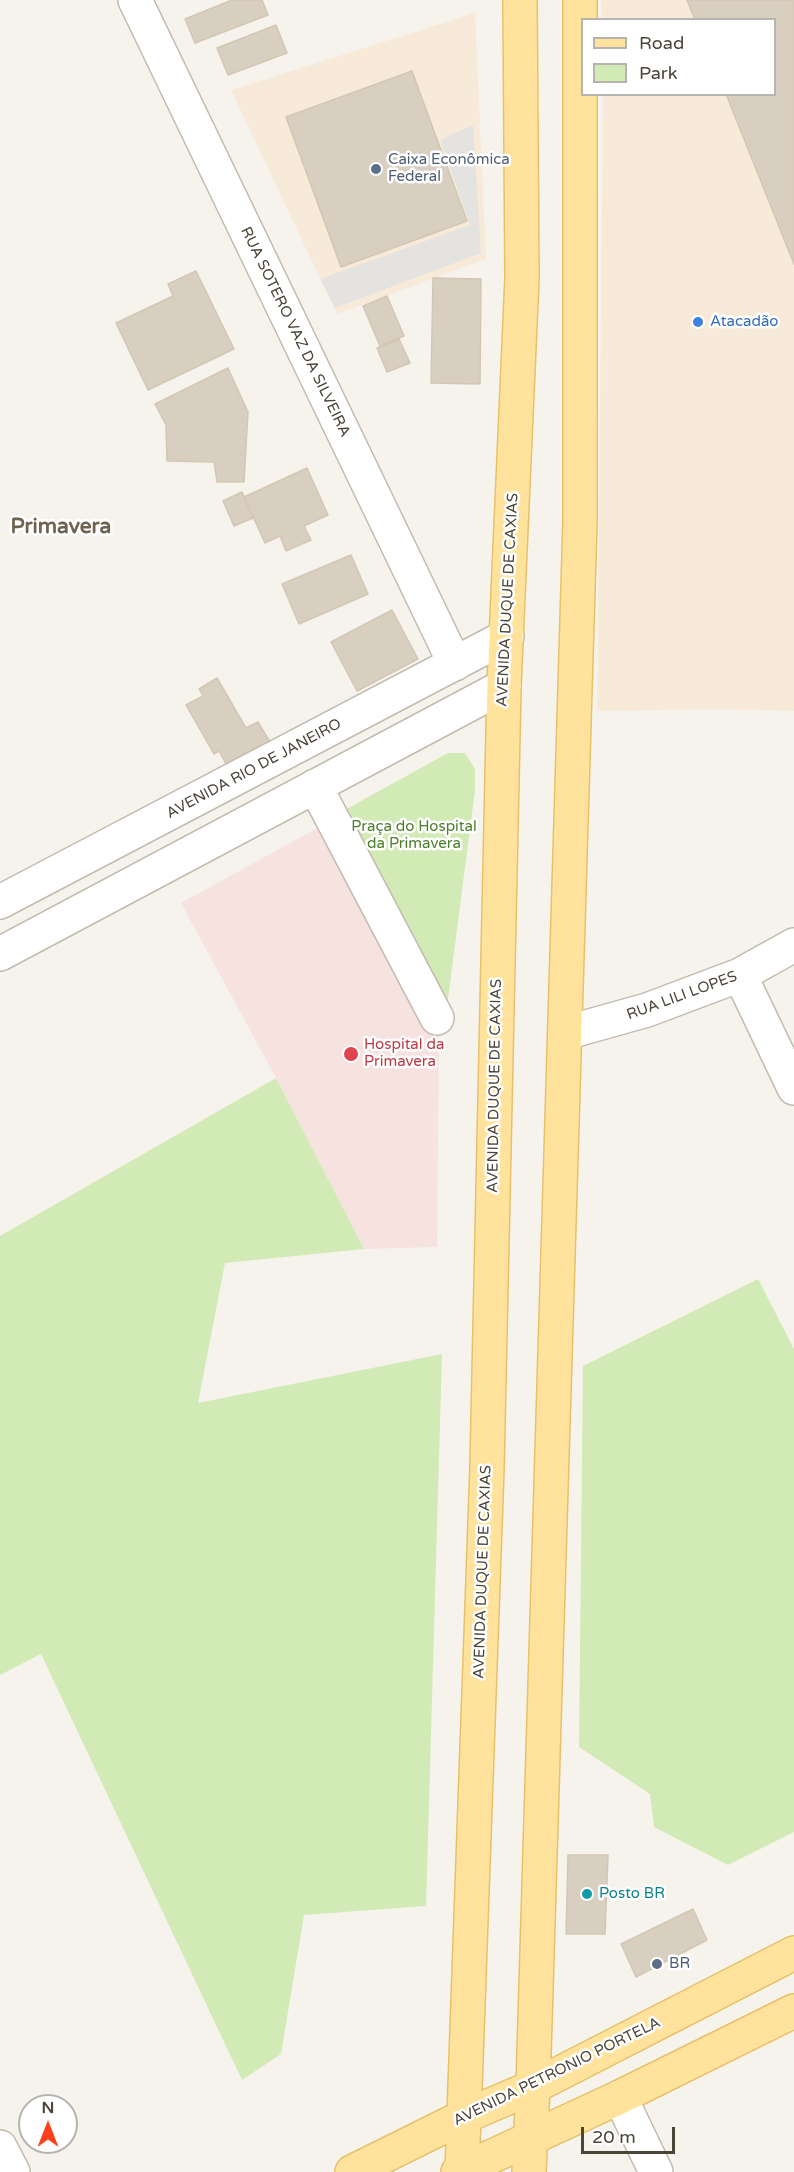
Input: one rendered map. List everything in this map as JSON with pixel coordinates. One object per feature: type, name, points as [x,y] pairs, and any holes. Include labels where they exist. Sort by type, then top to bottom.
[{"type":"main road","name":"AVENIDA DUQUE DE CAXIAS","points":[[461,2171],[487,1468],[504,686],[522,278],[520,0]]},
{"type":"main road","points":[[529,2172],[580,522],[580,0]]},
{"type":"main road","name":"AVENIDA PETRONIO PORTELA","points":[[352,2172],[463,2117],[533,2087],[794,1953]]},
{"type":"main road","points":[[461,2171],[620,2097],[794,2011]]},
{"type":"street","name":"RUA SOTERO VAZ DA SILVEIRA","points":[[135,0],[454,664]]},
{"type":"street","name":"AVENIDA RIO DE JANEIRO","points":[[0,902],[507,636]]},
{"type":"street","points":[[0,902],[6,951],[504,686]]},
{"type":"street","points":[[315,786],[437,1018]]},
{"type":"street","name":"RUA LILI LOPES","points":[[565,1033],[647,1010],[740,975],[794,945]]},
{"type":"street","points":[[740,975],[794,1088]]},
{"type":"street","points":[[620,2097],[656,2172]]},
{"type":"street","points":[[0,2147],[13,2172]]},
{"type":"shaded area","name":"Atacadão","points":[[601,0],[794,0],[794,711],[725,709],[597,711],[603,96],[776,96],[776,18],[602,18]]},
{"type":"shaded area","points":[[475,13],[486,259],[337,314],[231,90]]},
{"type":"shaded area","points":[[473,125],[481,253],[335,308],[320,279],[470,225],[440,140]]},
{"type":"shaded area","name":"Hospital da Primavera","points":[[321,826],[439,1031],[437,1247],[364,1249],[276,1078],[181,903]]},
{"type":"green space","name":"Praça do Hospital da Primavera","points":[[448,753],[465,753],[475,769],[475,790],[445,1022],[341,812]]},
{"type":"green space","points":[[276,1078],[364,1249],[225,1263],[198,1403],[442,1354],[426,1906],[304,1915],[281,2054],[242,2080],[41,1654],[0,1675],[0,1236]]},
{"type":"green space","points":[[758,1279],[794,1349],[794,1832],[728,1865],[654,1827],[650,1794],[579,1747],[583,1366]]},
{"type":"building","points":[[232,0],[262,0],[268,15],[195,43],[185,19]]},
{"type":"building","points":[[687,0],[794,0],[794,264],[727,96],[776,96],[776,18],[694,18]]},
{"type":"building","points":[[276,25],[287,53],[228,75],[217,48]]},
{"type":"building","name":"Caixa Econômica Federal","points":[[412,71],[467,221],[341,267],[286,117]]},
{"type":"building","points":[[196,271],[234,349],[148,390],[116,323],[173,296],[168,284]]},
{"type":"building","points":[[433,278],[481,279],[480,384],[431,383]]},
{"type":"building","points":[[387,296],[404,336],[380,346],[363,306]]},
{"type":"building","points":[[399,339],[410,363],[387,372],[377,348]]},
{"type":"building","points":[[228,368],[248,412],[244,482],[217,482],[214,462],[167,461],[166,425],[155,404]]},
{"type":"building","points":[[307,468],[328,515],[304,526],[311,540],[286,551],[280,536],[265,543],[244,497]]},
{"type":"building","points":[[242,492],[253,518],[234,526],[223,501]]},
{"type":"building","points":[[351,555],[368,594],[299,624],[282,584]]},
{"type":"building","points":[[392,610],[418,659],[357,691],[331,642]]},
{"type":"building","points":[[217,678],[246,728],[258,722],[273,747],[230,771],[219,751],[214,754],[186,705],[203,696],[199,689]]},
{"type":"building","name":"Posto BR","points":[[568,1855],[608,1855],[605,1934],[566,1934]]},
{"type":"building","name":"Posto BR","points":[[693,1909],[707,1940],[636,1977],[621,1944]]},
{"type":"place","name":"Caixa Econômica Federal","points":[[376,169]]},
{"type":"place","name":"Atacadão","points":[[698,322]]},
{"type":"place","name":"Hospital da Primavera","points":[[351,1054]]},
{"type":"place","name":"Posto BR","points":[[587,1894]]},
{"type":"place","name":"BR","points":[[657,1964]]},
{"type":"district","name":"Primavera","points":[[61,527]]}]
